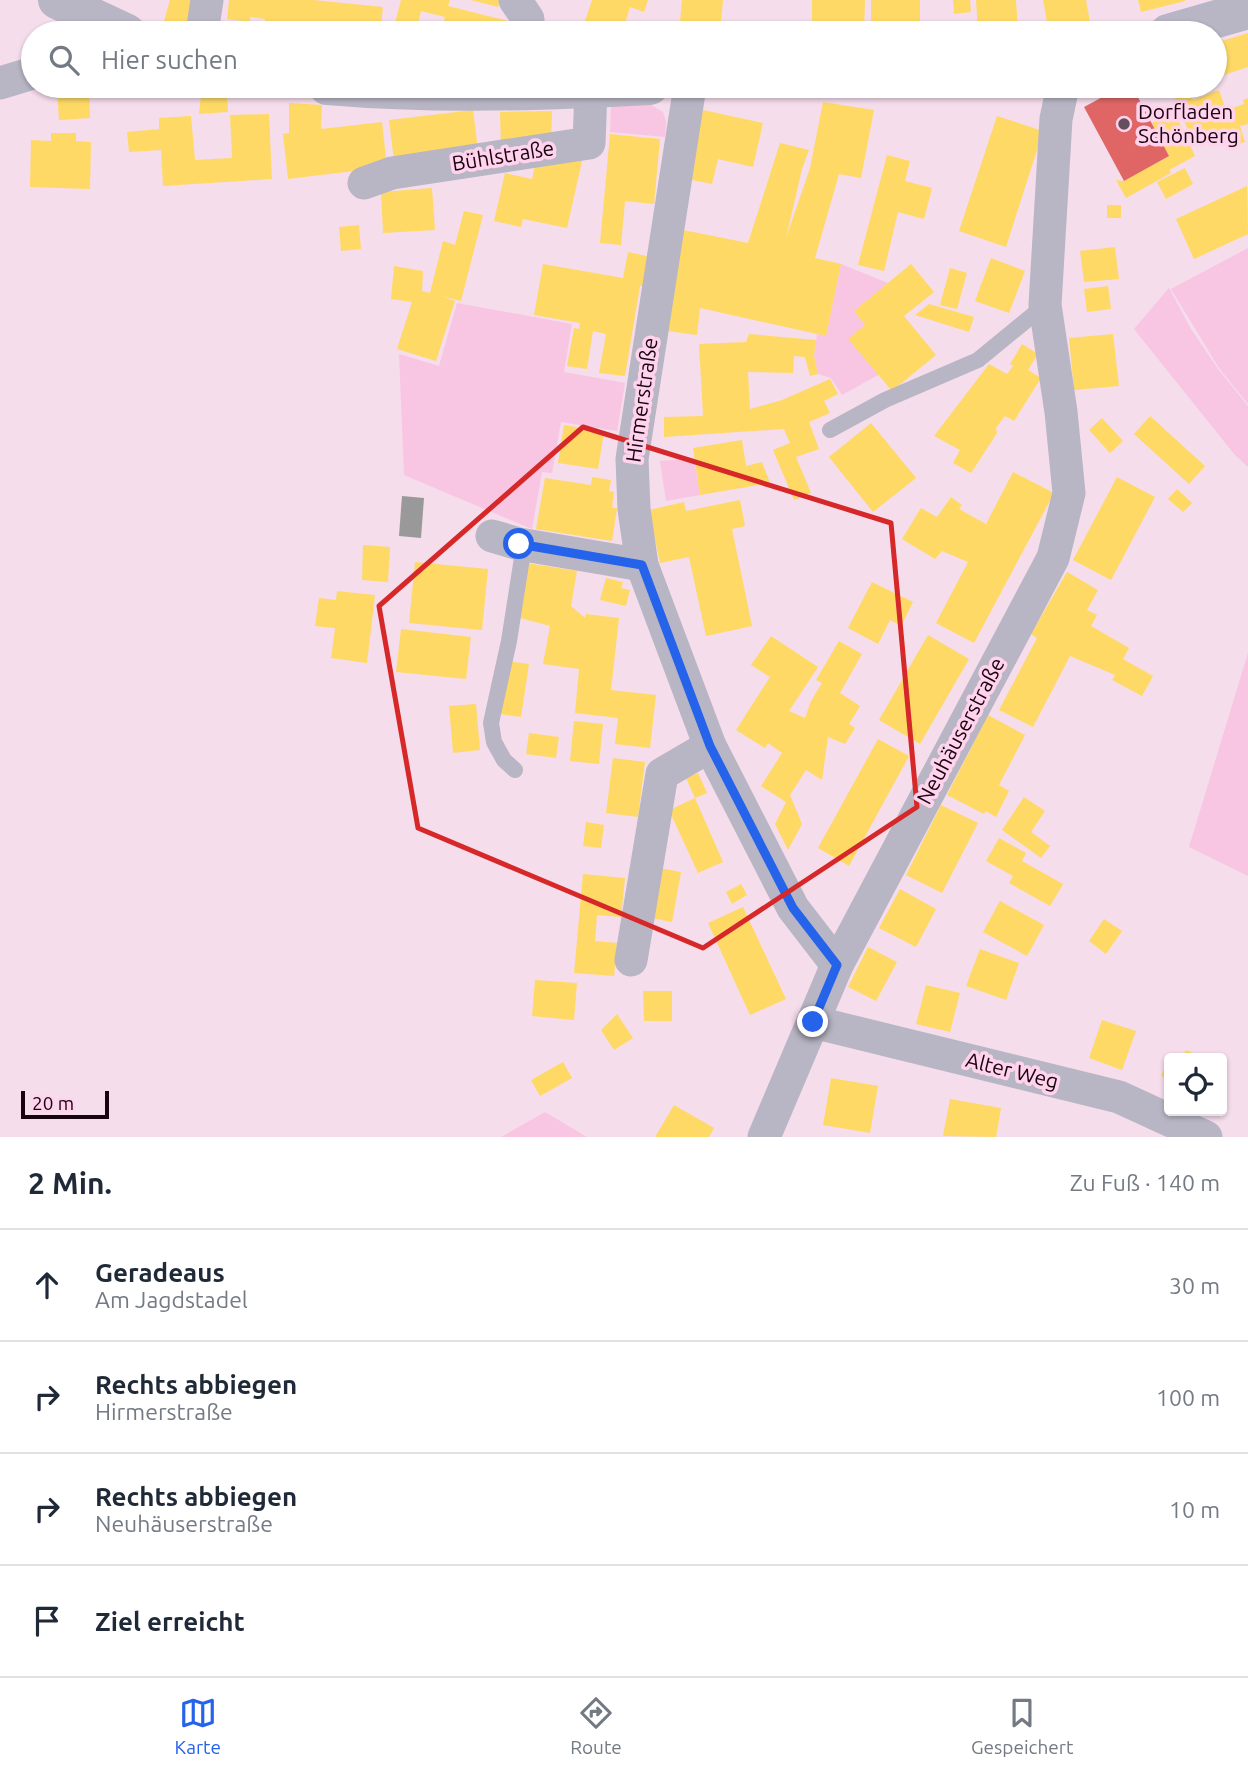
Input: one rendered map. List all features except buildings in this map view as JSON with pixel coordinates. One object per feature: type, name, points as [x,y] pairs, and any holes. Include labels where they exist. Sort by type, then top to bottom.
[{"type":"street","points":[[57,0],[96,21]]},
{"type":"street","points":[[204,21],[207,0]]},
{"type":"street","points":[[515,0],[528,21]]},
{"type":"street","points":[[1210,21],[1248,10]]},
{"type":"street","points":[[0,83],[21,77]]},
{"type":"street","name":"Bühlstraße","points":[[365,183],[392,173],[589,143],[591,98]]},
{"type":"street","name":"Hirmerstraße","points":[[688,98],[632,459],[634,509],[642,565],[710,746],[793,908],[837,965]]},
{"type":"street","name":"Neuhäuserstraße","points":[[764,1137],[837,965],[1053,558],[1069,493],[1061,412],[1045,305],[1056,119],[1060,98]]},
{"type":"street","points":[[492,536],[524,545],[642,565]]},
{"type":"street","points":[[631,960],[662,774],[710,746]]},
{"type":"street","name":"Alter Weg","points":[[813,1022],[1119,1097],[1202,1136]]},
{"type":"lane","points":[[830,430],[885,400],[978,360],[1045,305]]},
{"type":"lane","points":[[515,770],[504,760],[494,742],[491,723],[509,641],[524,545]]},
{"type":"highlighted area","points":[[583,427],[891,523],[917,807],[703,948],[418,828],[379,606]]},
{"type":"shaded area","points":[[649,104],[663,112],[666,122],[665,137],[610,132],[611,106]]},
{"type":"shaded area","points":[[1248,248],[1248,404],[1219,368],[1171,289]]},
{"type":"shaded area","points":[[841,264],[888,283],[854,311],[865,325],[878,375],[842,395],[831,378],[818,374],[814,356],[817,334],[826,336]]},
{"type":"shaded area","points":[[1169,288],[1191,329],[1248,406],[1248,467],[1235,455],[1134,329]]},
{"type":"shaded area","points":[[457,303],[572,324],[564,372],[625,383],[617,431],[561,422],[552,473],[542,472],[532,529],[404,475],[399,354],[439,366]]},
{"type":"shaded area","points":[[694,458],[700,495],[666,501],[660,461]]},
{"type":"shaded area","points":[[1248,653],[1248,876],[1189,847]]},
{"type":"shaded area","points":[[545,1112],[587,1137],[501,1137]]},
{"type":"place","name":"Dorfladen Schönberg","points":[[1124,124]]},
{"type":"route","points":[[519,544],[642,565],[710,746],[793,908],[837,965],[813,1022]]}]
